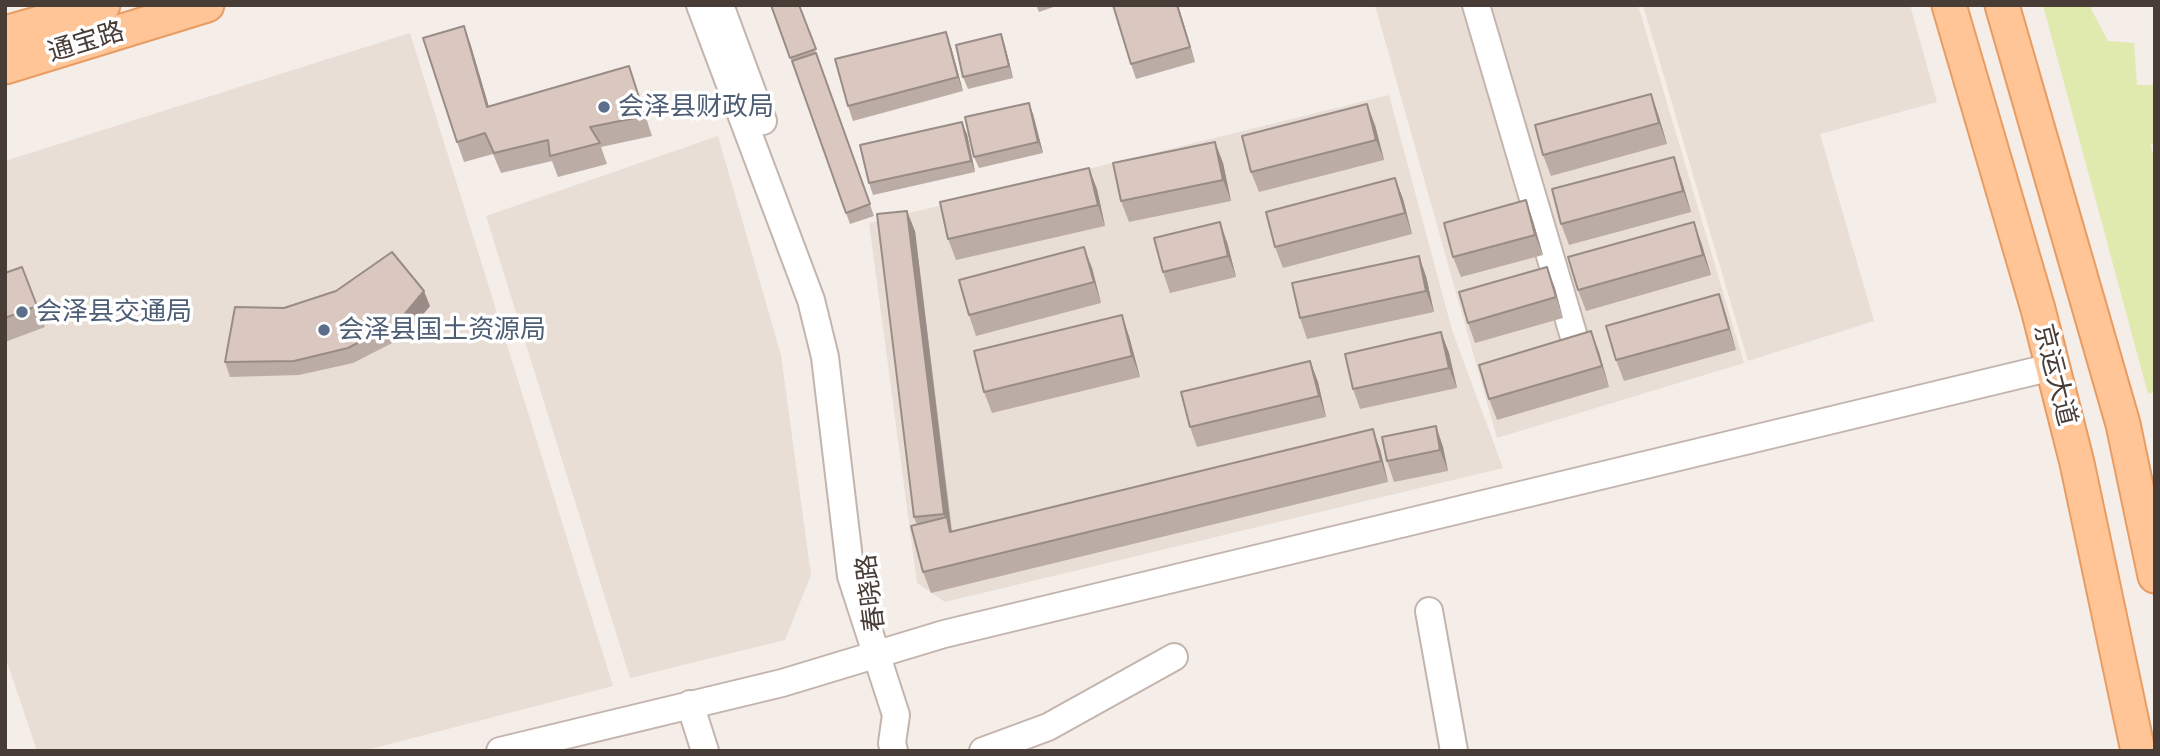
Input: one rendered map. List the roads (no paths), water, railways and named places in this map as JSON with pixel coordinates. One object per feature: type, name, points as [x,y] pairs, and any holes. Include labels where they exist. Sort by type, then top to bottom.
[{"type":"main road","points":[[5,33],[103,5]]},
{"type":"main road","name":"通宝路","points":[[5,67],[207,5]]},
{"type":"main road","name":"京运大道","points":[[1949,5],[2077,463],[2138,751]]},
{"type":"main road","name":"京运大道","points":[[2002,5],[2123,424],[2155,576]]},
{"type":"street","name":"春晓路","points":[[700,5],[811,300],[825,357],[851,576],[878,654]]},
{"type":"street","name":"春晓路","points":[[720,5],[828,295],[842,354],[878,654]]},
{"type":"street","points":[[1476,5],[1574,337]]},
{"type":"street","points":[[500,751],[782,683],[944,634],[2052,367]]},
{"type":"street","points":[[1430,611],[1454,751]]},
{"type":"street","points":[[878,654],[896,716],[892,743],[894,751]]},
{"type":"street","points":[[983,751],[1048,727],[1174,657]]},
{"type":"street","points":[[690,704],[705,751]]},
{"type":"place","name":"会泽县财政局","points":[[604,107]]},
{"type":"place","name":"会泽县交通局","points":[[22,312]]},
{"type":"place","name":"会泽县国土资源局","points":[[324,330]]}]
